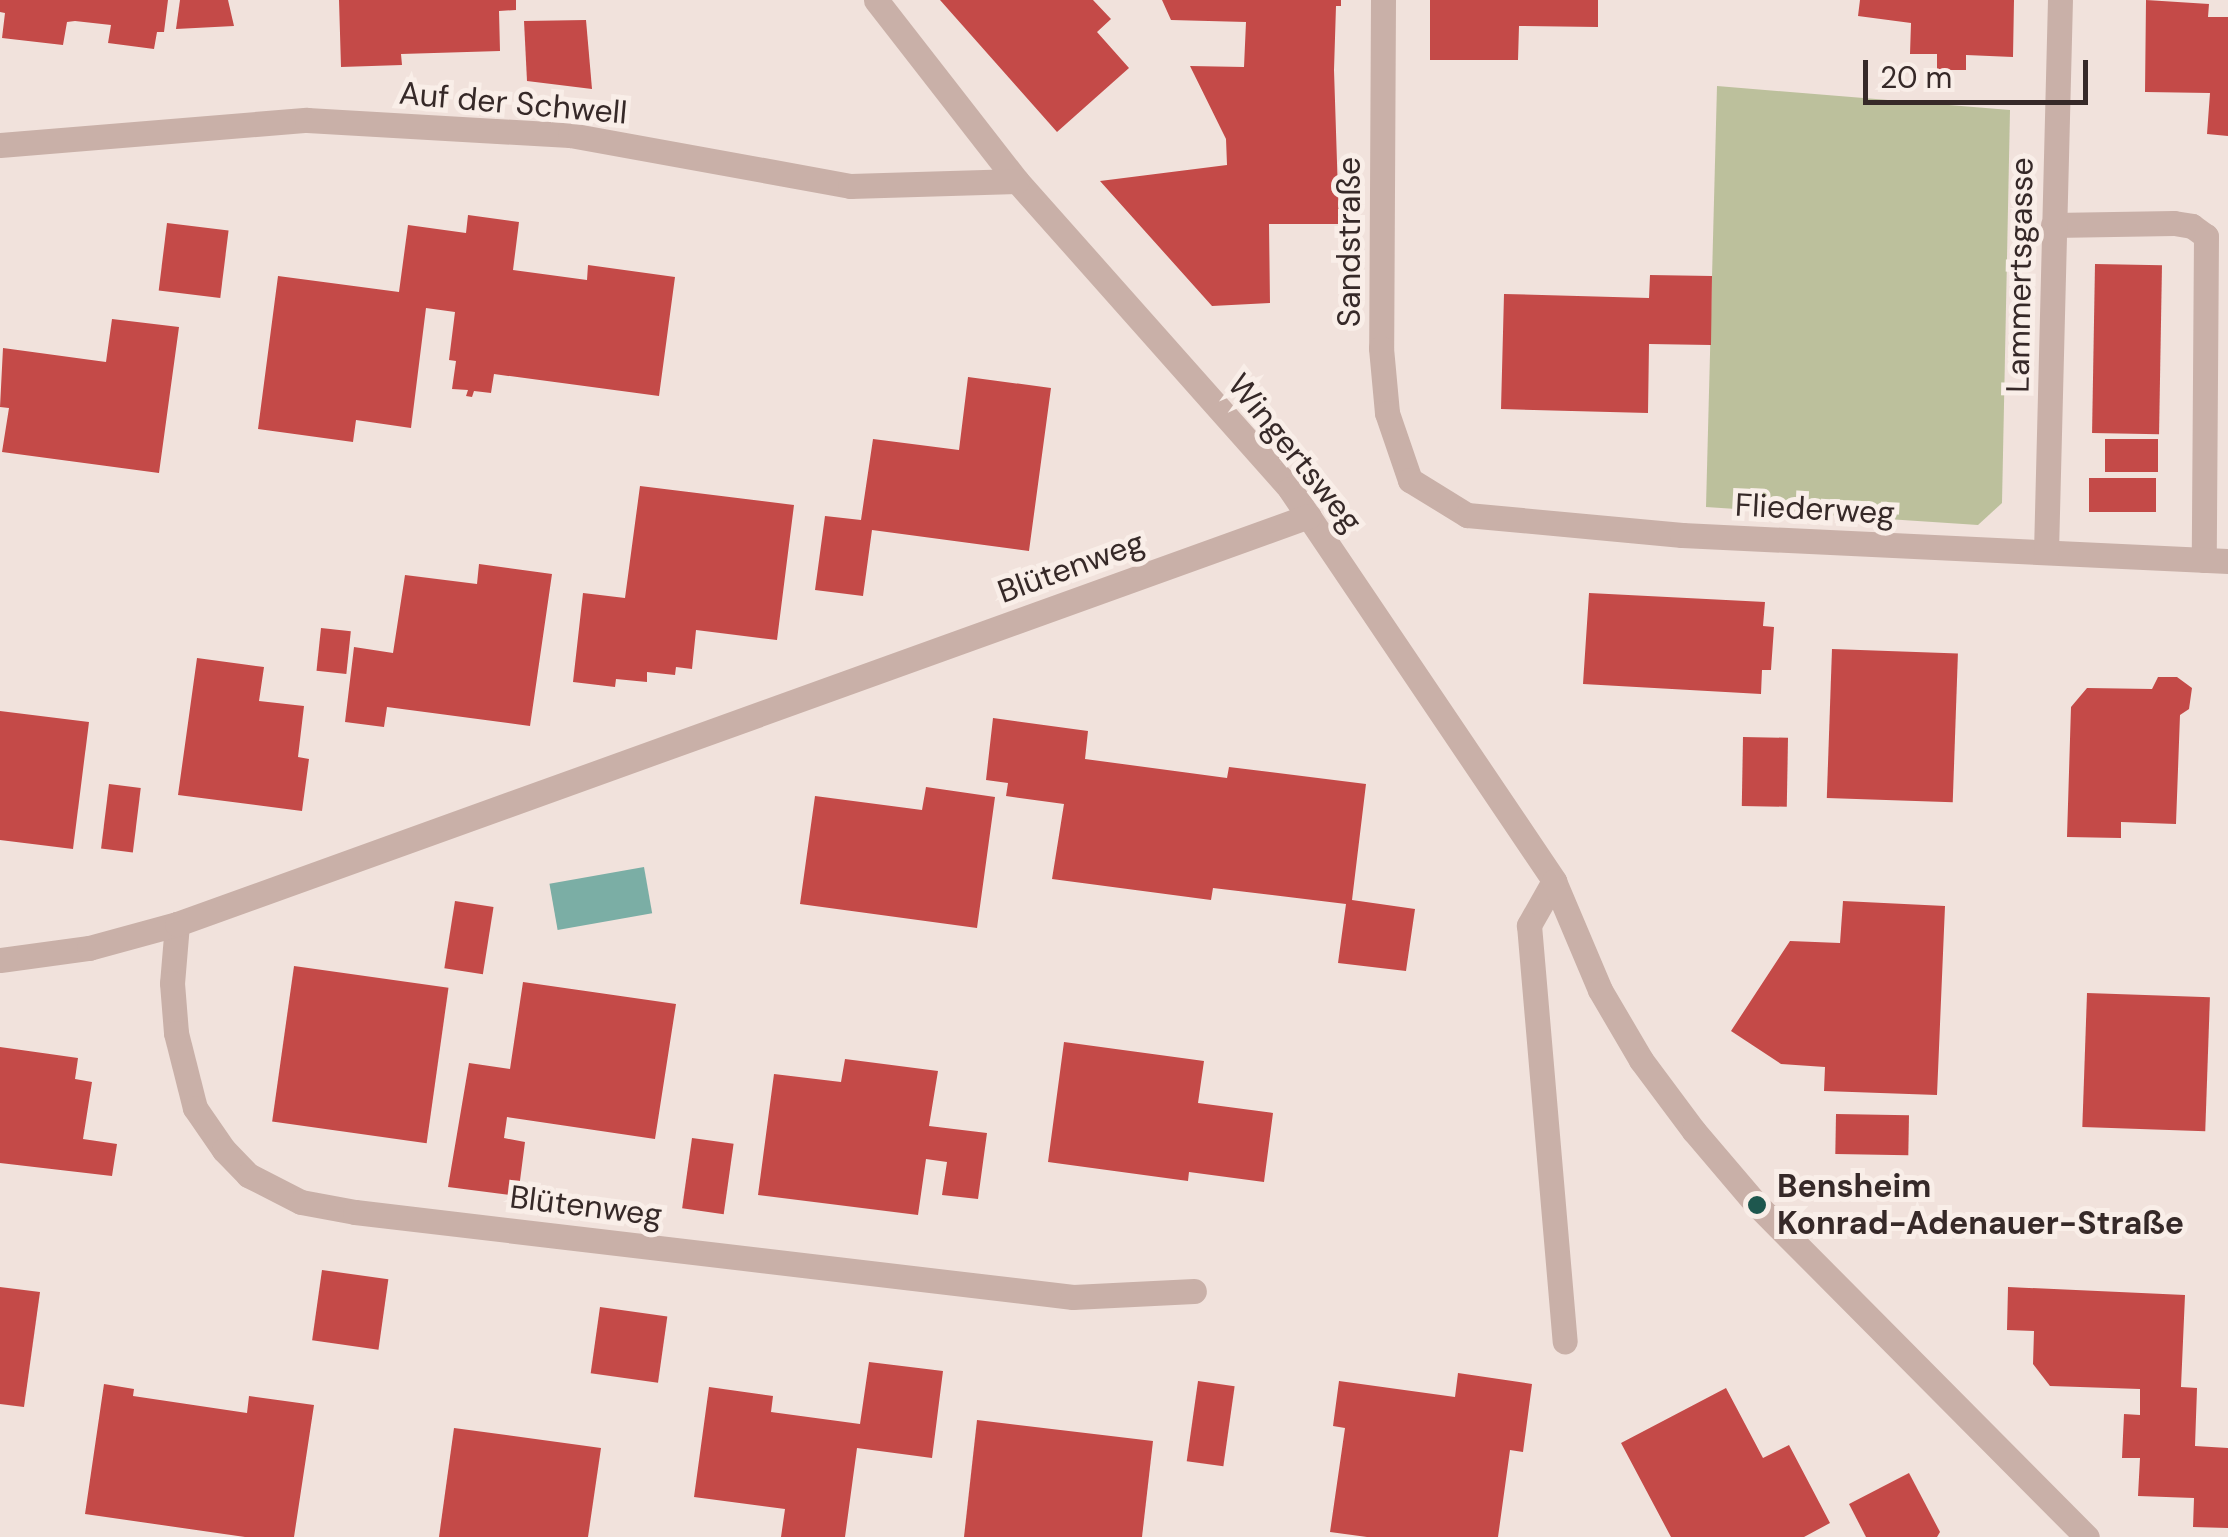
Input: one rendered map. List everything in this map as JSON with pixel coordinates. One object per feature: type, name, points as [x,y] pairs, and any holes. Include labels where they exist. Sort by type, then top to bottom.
[{"type":"street","name":"Wingertsweg","points":[[876,0],[1017,181],[1290,489],[1554,882],[1600,990],[1641,1060],[1757,1206],[2088,1537]]},
{"type":"street","name":"Sandstraße","points":[[1384,0],[1381,348],[1387,412],[1410,480]]},
{"type":"street","name":"Lammertsgasse","points":[[2046,552],[2060,0]]},
{"type":"street","name":"Auf der Schwell","points":[[0,145],[307,120],[570,135],[850,186],[1017,181]]},
{"type":"street","points":[[2054,225],[2174,223],[2192,226],[2206,236],[2216,561]]},
{"type":"street","name":"Fliederweg","points":[[1410,480],[1467,516],[1682,535],[2216,561]]},
{"type":"street","name":"Blütenweg","points":[[0,960],[89,948],[177,924],[1309,516]]},
{"type":"street","points":[[1554,882],[1529,925],[1565,1341]]},
{"type":"street","name":"Blütenweg","points":[[177,924],[172,983],[176,1033],[195,1108],[224,1150],[248,1175],[301,1202],[355,1212],[1072,1297],[1194,1292]]},
{"type":"green space","points":[[1717,86],[2010,110],[2002,503],[1978,525],[1706,507]]},
{"type":"water","points":[[644,867],[652,913],[558,930],[549,884]]},
{"type":"building","points":[[0,0],[168,0],[164,32],[157,32],[154,49],[108,43],[111,25],[75,21],[67,22],[63,45],[2,38],[5,13],[0,12]]},
{"type":"building","points":[[180,0],[228,0],[234,26],[176,29]]},
{"type":"building","points":[[339,0],[516,0],[516,10],[499,11],[500,51],[401,54],[402,65],[341,67]]},
{"type":"building","points":[[940,0],[1093,0],[1111,19],[1097,32],[1129,68],[1057,132]]},
{"type":"building","points":[[1162,0],[1341,0],[1341,6],[1336,6],[1334,70],[1339,224],[1269,224],[1270,303],[1212,306],[1100,181],[1227,165],[1226,139],[1190,66],[1244,67],[1246,22],[1171,20]]},
{"type":"building","points":[[1430,0],[1598,0],[1598,27],[1519,26],[1518,60],[1430,60]]},
{"type":"building","points":[[1860,0],[2014,0],[2013,57],[1966,55],[1966,70],[1937,70],[1937,54],[1910,54],[1911,23],[1858,16]]},
{"type":"building","points":[[2146,0],[2209,4],[2208,17],[2228,17],[2228,136],[2207,134],[2210,93],[2145,92]]},
{"type":"building","points":[[586,20],[592,89],[527,81],[524,21]]},
{"type":"building","points":[[468,215],[519,222],[513,270],[587,280],[588,265],[675,277],[659,396],[494,374],[491,393],[474,391],[472,397],[466,396],[468,390],[452,389],[456,361],[449,360],[455,312],[426,308],[411,428],[356,420],[353,442],[258,429],[278,276],[399,292],[408,225],[466,233]]},
{"type":"building","points":[[167,223],[229,231],[220,298],[159,290]]},
{"type":"building","points":[[2095,264],[2162,265],[2159,434],[2092,433]]},
{"type":"building","points":[[1650,275],[1712,276],[1711,345],[1649,344],[1648,413],[1501,409],[1504,294],[1649,298]]},
{"type":"building","points":[[112,319],[179,327],[159,473],[2,452],[9,408],[0,407],[3,348],[106,362]]},
{"type":"building","points":[[968,377],[1051,388],[1029,551],[872,530],[863,596],[815,590],[825,516],[861,520],[873,439],[959,450]]},
{"type":"building","points":[[2105,439],[2158,439],[2158,472],[2105,472]]},
{"type":"building","points":[[2089,478],[2156,478],[2156,512],[2089,512]]},
{"type":"building","points":[[640,486],[794,505],[777,640],[696,630],[692,669],[676,667],[675,675],[647,672],[647,682],[616,679],[615,687],[573,682],[583,593],[625,598]]},
{"type":"building","points":[[479,564],[552,574],[530,726],[387,707],[384,727],[345,722],[354,647],[393,653],[405,575],[477,584]]},
{"type":"building","points":[[1589,593],[1765,602],[1763,626],[1774,627],[1771,670],[1762,670],[1761,694],[1583,684]]},
{"type":"building","points":[[321,628],[351,631],[346,674],[317,671]]},
{"type":"building","points":[[1832,649],[1958,653],[1953,802],[1827,798]]},
{"type":"building","points":[[197,658],[264,667],[259,701],[304,706],[298,757],[309,759],[302,811],[178,795]]},
{"type":"building","points":[[2158,677],[2177,677],[2192,688],[2189,709],[2180,715],[2176,824],[2121,822],[2121,838],[2067,837],[2071,707],[2087,688],[2152,689]]},
{"type":"building","points":[[0,711],[89,722],[73,849],[0,840]]},
{"type":"building","points":[[993,718],[1088,731],[1085,759],[1227,778],[1229,767],[1366,784],[1352,900],[1415,909],[1406,971],[1338,963],[1346,904],[1213,888],[1211,900],[1052,879],[1064,804],[1006,796],[1008,783],[986,780]]},
{"type":"building","points":[[1743,737],[1788,738],[1787,807],[1742,806]]},
{"type":"building","points":[[109,784],[141,788],[133,852],[101,849]]},
{"type":"building","points":[[926,787],[995,797],[977,928],[800,904],[815,796],[922,810]]},
{"type":"building","points":[[455,901],[494,907],[483,974],[444,968]]},
{"type":"building","points":[[1843,901],[1945,906],[1937,1095],[1824,1091],[1825,1067],[1781,1064],[1731,1031],[1790,941],[1840,943]]},
{"type":"building","points":[[294,966],[448,988],[427,1143],[272,1121]]},
{"type":"building","points":[[523,982],[676,1004],[655,1139],[507,1117],[504,1138],[525,1142],[518,1196],[448,1187],[469,1063],[510,1069]]},
{"type":"building","points":[[2087,993],[2210,997],[2205,1131],[2082,1127]]},
{"type":"building","points":[[1064,1042],[1204,1061],[1198,1103],[1273,1113],[1264,1182],[1189,1172],[1188,1181],[1048,1162]]},
{"type":"building","points":[[0,1047],[78,1058],[75,1079],[92,1082],[83,1139],[117,1144],[112,1176],[0,1163]]},
{"type":"building","points":[[845,1059],[938,1071],[929,1126],[987,1133],[978,1199],[942,1195],[947,1162],[926,1159],[918,1215],[758,1195],[774,1074],[841,1082]]},
{"type":"building","points":[[1836,1114],[1909,1115],[1908,1155],[1835,1154]]},
{"type":"building","points":[[692,1138],[734,1144],[724,1214],[682,1208]]},
{"type":"building","points":[[322,1270],[388,1279],[378,1350],[312,1340]]},
{"type":"building","points":[[0,1287],[40,1292],[24,1407],[0,1404]]},
{"type":"building","points":[[2008,1287],[2185,1295],[2181,1387],[2197,1388],[2195,1446],[2228,1448],[2228,1528],[2193,1527],[2194,1498],[2138,1496],[2140,1458],[2122,1458],[2124,1414],[2140,1415],[2140,1389],[2050,1386],[2033,1364],[2034,1331],[2007,1330]]},
{"type":"building","points":[[600,1307],[667,1316],[658,1383],[591,1373]]},
{"type":"building","points":[[869,1362],[943,1371],[932,1458],[857,1448],[845,1537],[781,1537],[785,1509],[694,1497],[709,1387],[773,1396],[771,1412],[860,1424]]},
{"type":"building","points":[[1458,1373],[1532,1384],[1523,1452],[1510,1450],[1498,1537],[1367,1537],[1330,1532],[1345,1428],[1333,1426],[1339,1381],[1455,1397]]},
{"type":"building","points":[[1198,1381],[1235,1386],[1223,1466],[1187,1461]]},
{"type":"building","points":[[104,1384],[134,1389],[133,1396],[247,1413],[249,1396],[314,1405],[294,1537],[245,1537],[85,1514]]},
{"type":"building","points":[[1726,1388],[1763,1458],[1789,1445],[1830,1523],[1804,1537],[1671,1537],[1621,1443]]},
{"type":"building","points":[[977,1420],[1153,1441],[1142,1537],[964,1537]]},
{"type":"building","points":[[454,1428],[601,1448],[588,1537],[439,1537]]},
{"type":"building","points":[[1909,1473],[1940,1532],[1937,1537],[1866,1537],[1849,1504]]},
{"type":"place","name":"Bensheim Konrad-Adenauer-Straße","points":[[1757,1205]]}]
